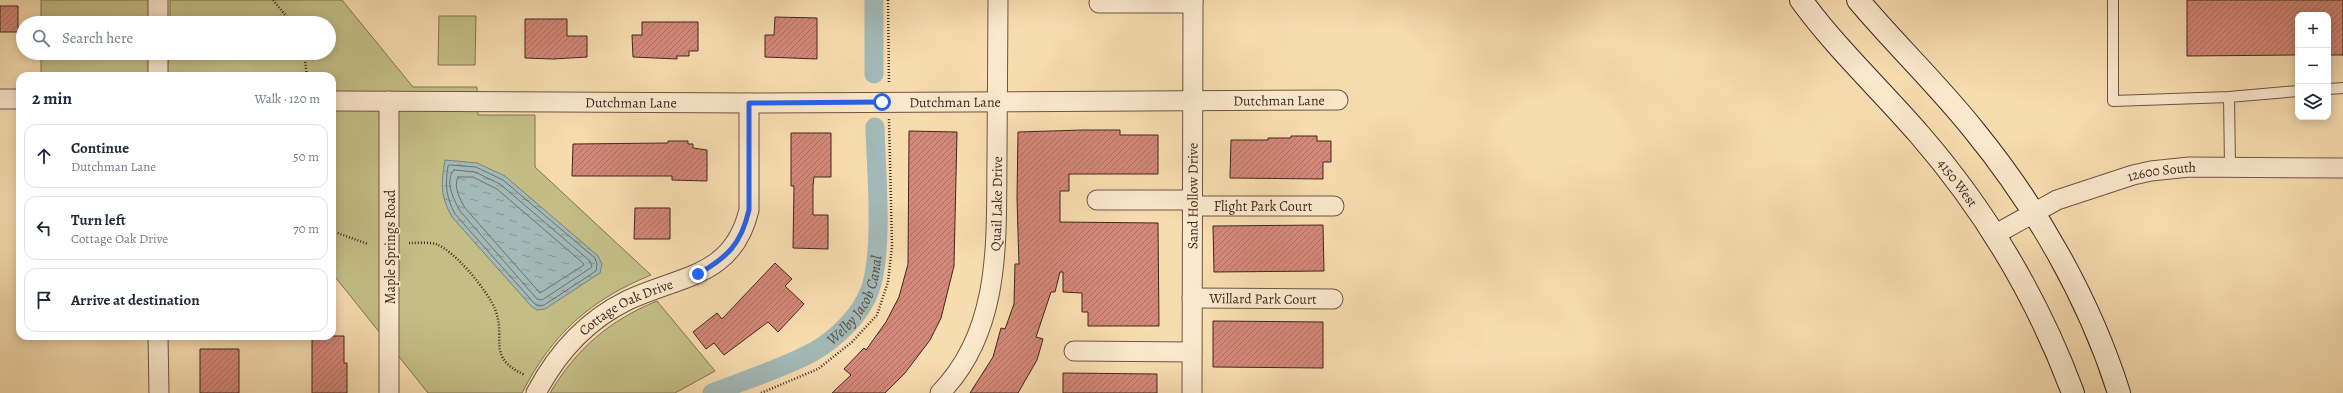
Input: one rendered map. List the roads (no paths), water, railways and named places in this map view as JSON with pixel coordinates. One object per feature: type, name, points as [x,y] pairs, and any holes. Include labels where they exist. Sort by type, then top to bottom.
[{"type":"street","points":[[158,0],[158,16]]},
{"type":"street","name":"Quail Lake Drive","points":[[940,393],[954,376],[974,343],[988,304],[992,283],[995,260],[998,0]]},
{"type":"street","name":"4150 West","points":[[1801,0],[1830,37],[1944,164],[1994,236],[2031,299],[2050,337],[2073,393]]},
{"type":"street","points":[[1858,0],[1974,129],[2033,213],[2082,301],[2119,393]]},
{"type":"street","points":[[1099,3],[1193,2]]},
{"type":"street","name":"Sand Hollow Drive","points":[[1192,393],[1193,2]]},
{"type":"street","points":[[158,60],[158,72]]},
{"type":"street","points":[[0,99],[16,99]]},
{"type":"street","name":"Dutchman Lane","points":[[336,101],[749,103],[1338,100]]},
{"type":"street","name":"Maple Springs Road","points":[[389,393],[390,102]]},
{"type":"street","name":"Cottage Oak Drive","points":[[536,393],[549,368],[568,344],[596,320],[627,301],[698,274],[721,261],[737,243],[745,225],[749,210],[749,103]]},
{"type":"street","name":"12600 South","points":[[1994,236],[2057,200],[2133,175],[2169,168],[2343,168]]},
{"type":"street","name":"Flight Park Court","points":[[1097,200],[1334,206]]},
{"type":"street","name":"Willard Park Court","points":[[1192,298],[1333,299]]},
{"type":"street","points":[[158,340],[158,393]]},
{"type":"street","points":[[1074,351],[1192,352]]},
{"type":"lane","points":[[2113,0],[2112,101],[2229,97],[2295,91]]},
{"type":"lane","points":[[2331,89],[2343,88]]},
{"type":"lane","points":[[2229,97],[2230,167]]},
{"type":"water","points":[[445,160],[477,163],[505,176],[598,256],[602,264],[600,273],[545,309],[537,310],[531,306],[452,217],[445,202],[442,189]]},
{"type":"waterway","name":"Welby Jacob Canal","points":[[874,0],[874,74]]},
{"type":"waterway","name":"Welby Jacob Canal","points":[[712,393],[776,369],[822,347],[847,326],[861,308],[870,290],[877,254],[878,210],[875,127]]}]
